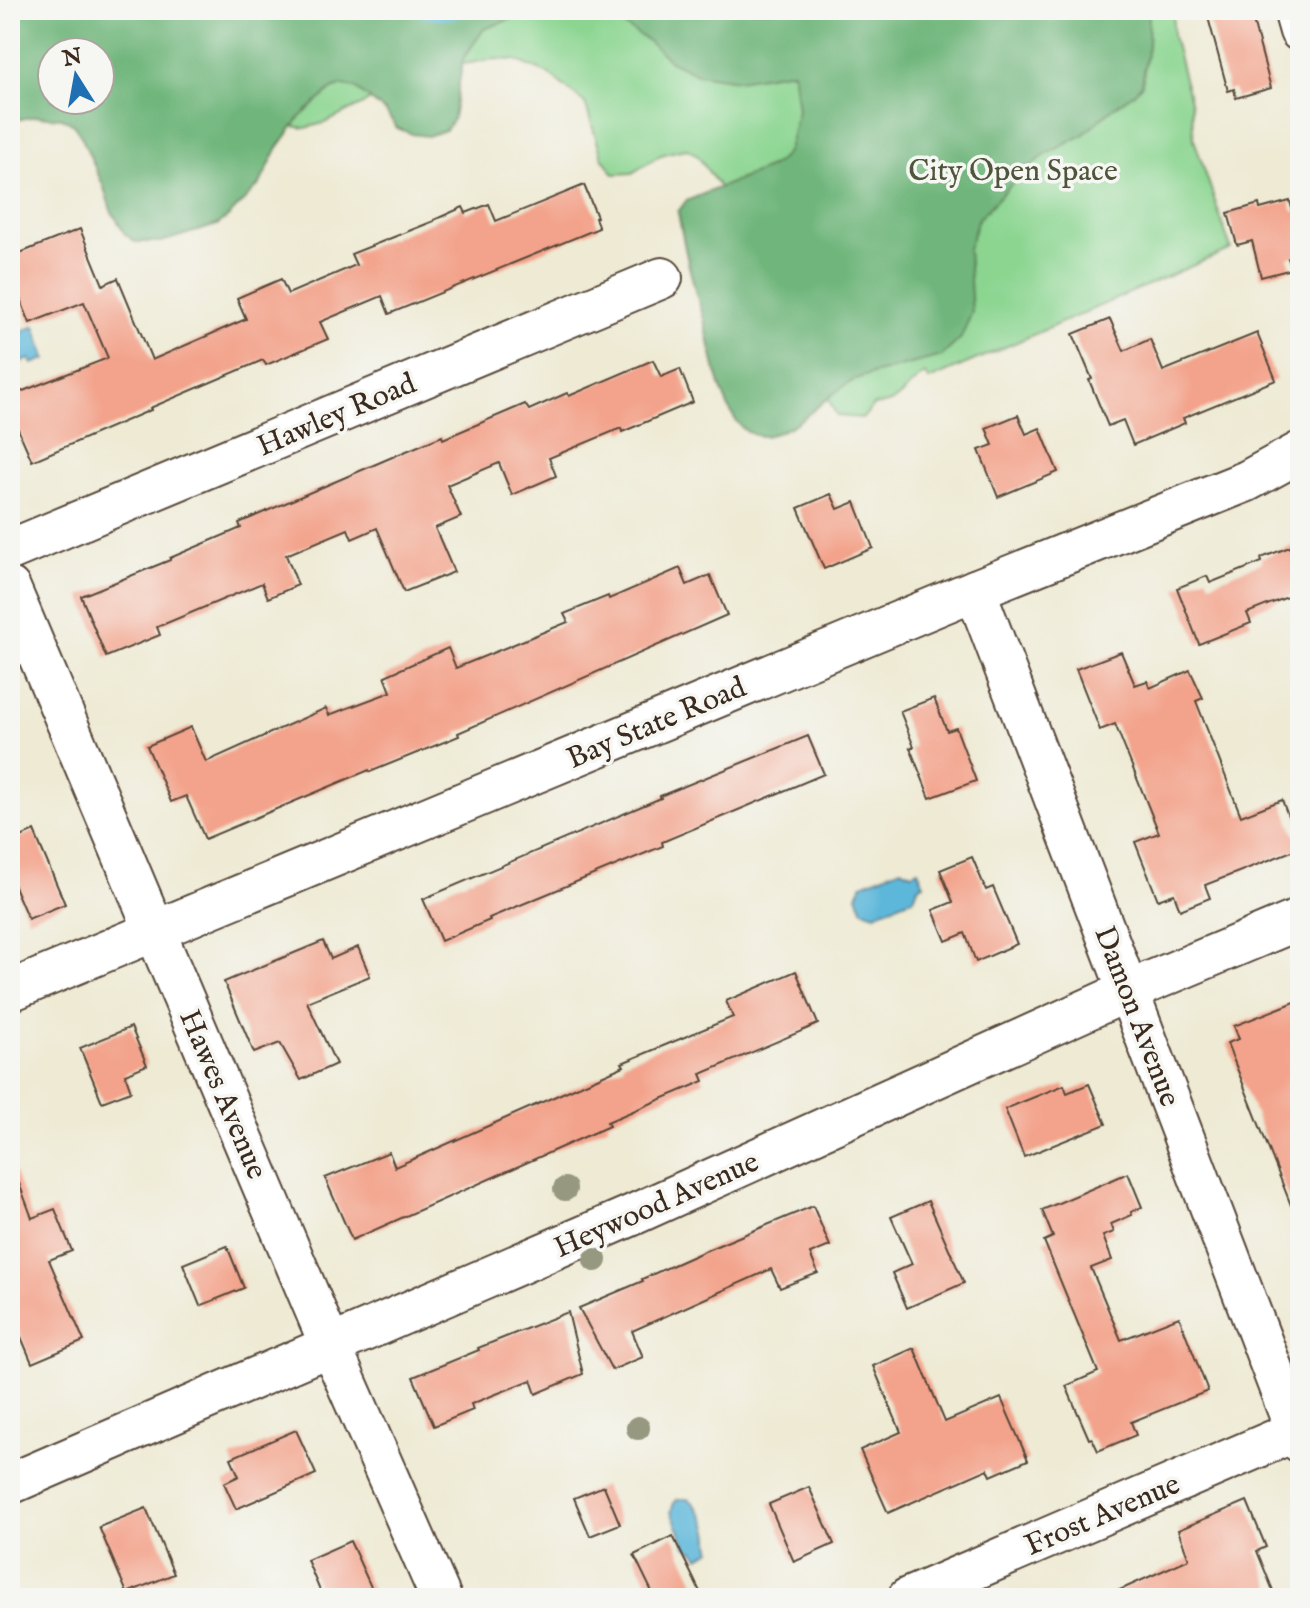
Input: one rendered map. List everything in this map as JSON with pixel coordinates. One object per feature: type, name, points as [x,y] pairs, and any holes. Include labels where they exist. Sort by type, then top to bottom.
[{"type":"street","points":[[1294,10],[1300,31]]},
{"type":"street","name":"Hawley Road","points":[[10,550],[662,278]]},
{"type":"street","name":"Bay State Road","points":[[10,991],[975,590],[1247,481],[1300,452]]},
{"type":"street","name":"Hawes Avenue","points":[[10,588],[330,1345],[441,1598]]},
{"type":"street","name":"Damon Avenue","points":[[975,590],[1298,1437]]},
{"type":"street","name":"Heywood Avenue","points":[[14,1472],[330,1345],[628,1217],[1128,991],[1300,919]]},
{"type":"street","name":"Frost Avenue","points":[[908,1598],[1298,1437]]},
{"type":"green space","name":"City Open Space","points":[[10,10],[1173,10],[1173,36],[1191,105],[1194,139],[1231,249],[929,380],[925,374],[891,402],[874,405],[863,418],[837,416],[722,191],[697,155],[687,149],[676,151],[661,155],[632,173],[614,174],[602,157],[585,103],[549,74],[515,60],[494,59],[458,65],[381,95],[327,122],[306,128],[116,102],[116,36],[36,36]]},
{"type":"green space","points":[[10,10],[539,10],[484,29],[463,59],[453,119],[446,130],[428,136],[412,134],[397,128],[385,111],[355,88],[343,85],[332,89],[300,117],[277,149],[260,184],[229,216],[217,225],[161,242],[135,242],[125,234],[111,210],[103,185],[74,125],[62,118],[36,116],[10,121]]},
{"type":"green space","name":"City Open Space","points":[[600,10],[1149,10],[1148,47],[1142,84],[1133,94],[1083,135],[1026,169],[978,219],[968,249],[972,312],[961,338],[942,356],[861,377],[794,424],[760,436],[746,431],[737,422],[718,379],[678,212],[686,201],[770,167],[780,160],[788,150],[798,110],[793,71],[738,80],[697,74],[670,61],[648,41]]},
{"type":"water","points":[[35,326],[46,359],[32,364],[30,359],[10,367],[10,336]]},
{"type":"water","points":[[901,868],[912,873],[918,870],[924,884],[918,887],[914,898],[875,914],[863,910],[857,895],[862,884]]},
{"type":"water","points":[[678,1499],[689,1499],[708,1526],[712,1550],[699,1557],[686,1546],[671,1512]]},
{"type":"building","points":[[1206,10],[1250,10],[1271,88],[1236,98],[1234,89],[1228,91]]},
{"type":"building","points":[[584,185],[599,228],[389,314],[382,296],[320,322],[328,339],[266,365],[263,360],[32,461],[10,411],[10,396],[108,358],[84,302],[30,323],[10,273],[10,257],[80,229],[103,285],[118,278],[152,360],[246,319],[237,298],[281,279],[288,294],[356,265],[351,254],[463,207],[466,213],[489,204],[496,221]]},
{"type":"building","points":[[1290,201],[1293,212],[1300,210],[1300,254],[1288,258],[1292,269],[1261,277],[1252,241],[1237,245],[1228,213],[1259,204],[1260,209]]},
{"type":"building","points":[[1110,319],[1124,351],[1150,339],[1163,371],[1257,333],[1276,380],[1183,418],[1185,423],[1133,445],[1123,420],[1108,426],[1073,334]]},
{"type":"building","points":[[653,360],[661,377],[680,369],[693,402],[549,458],[556,476],[512,495],[499,463],[447,485],[461,517],[435,528],[454,572],[404,592],[377,528],[352,539],[348,529],[286,555],[298,585],[268,598],[262,583],[157,627],[160,635],[106,657],[81,596],[170,560],[241,528],[239,523],[442,436],[443,439],[525,404],[529,410],[567,393],[569,396]]},
{"type":"building","points":[[1018,415],[1026,434],[1040,428],[1058,472],[998,497],[979,450],[993,445],[986,428]]},
{"type":"building","points":[[831,494],[838,509],[855,502],[873,548],[824,569],[798,508]]},
{"type":"building","points":[[1300,543],[1300,592],[1247,613],[1251,623],[1199,644],[1177,588],[1207,576],[1210,583]]},
{"type":"building","points":[[680,568],[687,585],[710,575],[727,615],[458,733],[459,736],[205,839],[186,796],[171,802],[147,746],[191,727],[206,762],[326,708],[329,715],[391,692],[385,676],[448,648],[456,668],[568,622],[564,614],[608,596],[609,599]]},
{"type":"building","points":[[1121,652],[1135,685],[1147,681],[1150,688],[1190,670],[1203,698],[1196,701],[1241,816],[1282,800],[1300,848],[1205,885],[1210,898],[1180,910],[1174,894],[1158,900],[1135,842],[1159,833],[1115,724],[1100,730],[1076,669]]},
{"type":"building","points":[[934,698],[947,731],[956,728],[976,781],[930,798],[910,748],[914,747],[900,711]]},
{"type":"building","points":[[808,736],[824,774],[662,842],[663,846],[441,941],[423,899],[660,796]]},
{"type":"building","points":[[34,831],[65,904],[28,919],[10,877],[10,842]]},
{"type":"building","points":[[972,857],[986,890],[993,887],[1017,944],[976,962],[965,933],[946,941],[933,910],[953,902],[940,870]]},
{"type":"building","points":[[323,941],[331,959],[358,947],[370,976],[307,1002],[336,1064],[301,1080],[280,1043],[254,1053],[224,982]]},
{"type":"building","points":[[796,971],[818,1024],[701,1074],[704,1081],[607,1122],[609,1126],[352,1240],[325,1178],[389,1152],[395,1167],[624,1066],[622,1063],[733,1017],[726,1001]]},
{"type":"building","points":[[1300,1000],[1298,1223],[1227,1043],[1239,1039],[1234,1026]]},
{"type":"building","points":[[131,1027],[147,1065],[125,1074],[131,1091],[102,1102],[80,1048]]},
{"type":"building","points":[[1089,1084],[1106,1124],[1024,1157],[1005,1109],[1064,1085],[1067,1093]]},
{"type":"building","points":[[13,1167],[32,1218],[55,1209],[72,1251],[49,1260],[84,1341],[32,1363],[10,1311],[10,1168]]},
{"type":"building","points":[[1128,1173],[1142,1207],[1111,1224],[1114,1232],[1103,1236],[1112,1260],[1091,1268],[1121,1340],[1179,1317],[1208,1391],[1131,1422],[1136,1435],[1098,1451],[1092,1438],[1089,1439],[1066,1386],[1098,1372],[1044,1241],[1053,1237],[1042,1210]]},
{"type":"building","points":[[928,1201],[964,1283],[907,1308],[892,1273],[912,1264],[891,1217]]},
{"type":"building","points":[[813,1206],[830,1246],[810,1254],[818,1273],[780,1288],[771,1269],[632,1331],[643,1357],[612,1370],[579,1308]]},
{"type":"building","points":[[227,1246],[244,1288],[200,1306],[183,1264]]},
{"type":"building","points":[[568,1312],[583,1374],[536,1394],[531,1380],[471,1404],[473,1410],[434,1426],[413,1377]]},
{"type":"building","points":[[914,1348],[945,1422],[1001,1398],[1028,1460],[991,1476],[988,1469],[888,1513],[860,1450],[901,1432],[873,1366]]},
{"type":"building","points":[[296,1430],[316,1474],[236,1509],[224,1483],[239,1476],[231,1458]]},
{"type":"building","points":[[604,1486],[620,1524],[590,1536],[574,1498]]},
{"type":"building","points":[[809,1487],[834,1544],[794,1562],[769,1504]]},
{"type":"building","points":[[1247,1501],[1266,1547],[1257,1551],[1276,1598],[1102,1598],[1189,1559],[1178,1530]]},
{"type":"building","points":[[146,1508],[174,1574],[127,1593],[99,1527]]},
{"type":"building","points":[[673,1536],[703,1598],[655,1598],[634,1555]]},
{"type":"building","points":[[350,1541],[376,1598],[323,1598],[307,1560]]},
{"type":"waterway","points":[[416,10],[441,14],[466,10]]}]
